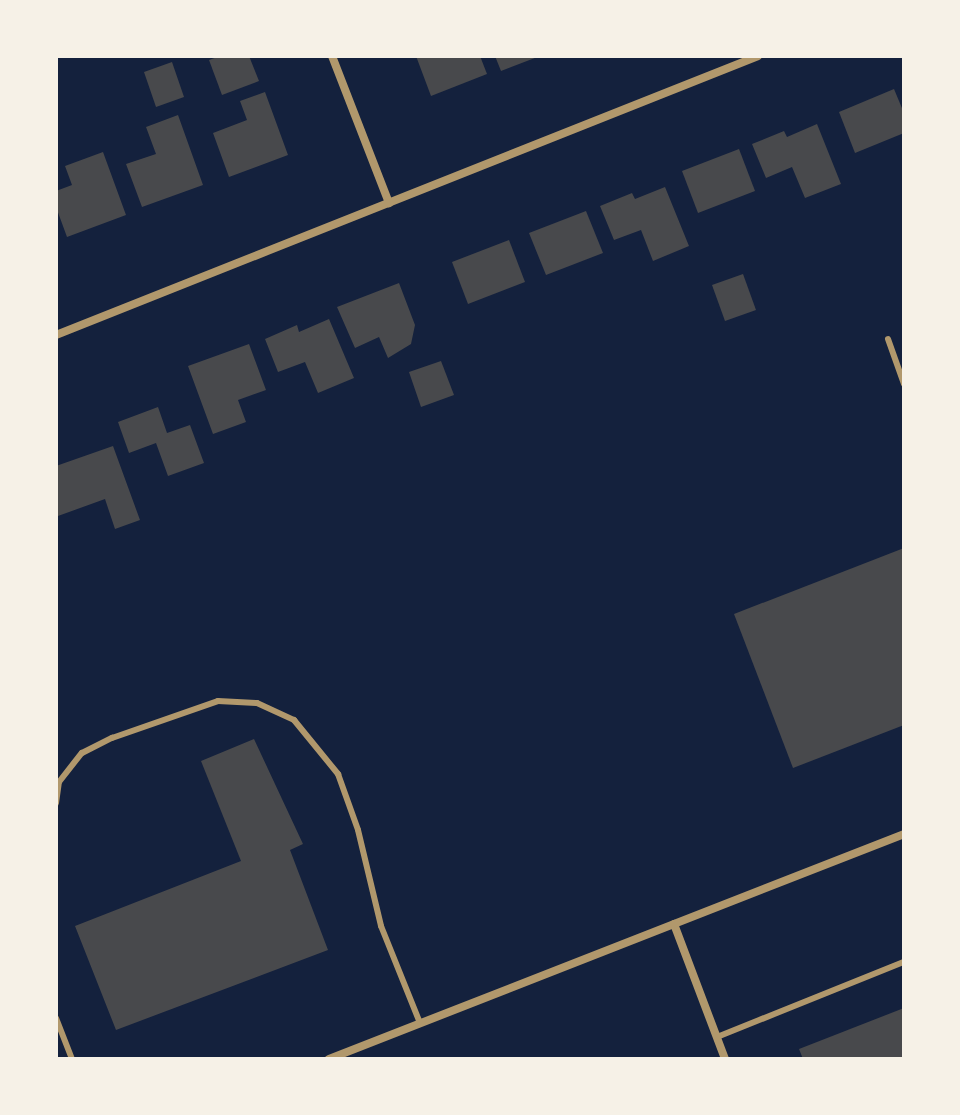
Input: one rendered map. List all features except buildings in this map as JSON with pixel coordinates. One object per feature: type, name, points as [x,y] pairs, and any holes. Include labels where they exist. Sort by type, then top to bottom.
[{"type":"street","points":[[332,56],[389,203]]},
{"type":"street","points":[[56,335],[758,56]]},
{"type":"street","points":[[329,1059],[904,834]]},
{"type":"street","points":[[674,924],[725,1059]]},
{"type":"lane","points":[[888,339],[904,384]]},
{"type":"lane","points":[[56,803],[59,782],[82,753],[125,733],[218,701],[257,703],[294,720],[338,774],[358,830],[381,926],[420,1023]]},
{"type":"lane","points":[[717,1037],[904,962]]},
{"type":"lane","points":[[56,1018],[72,1059]]}]
